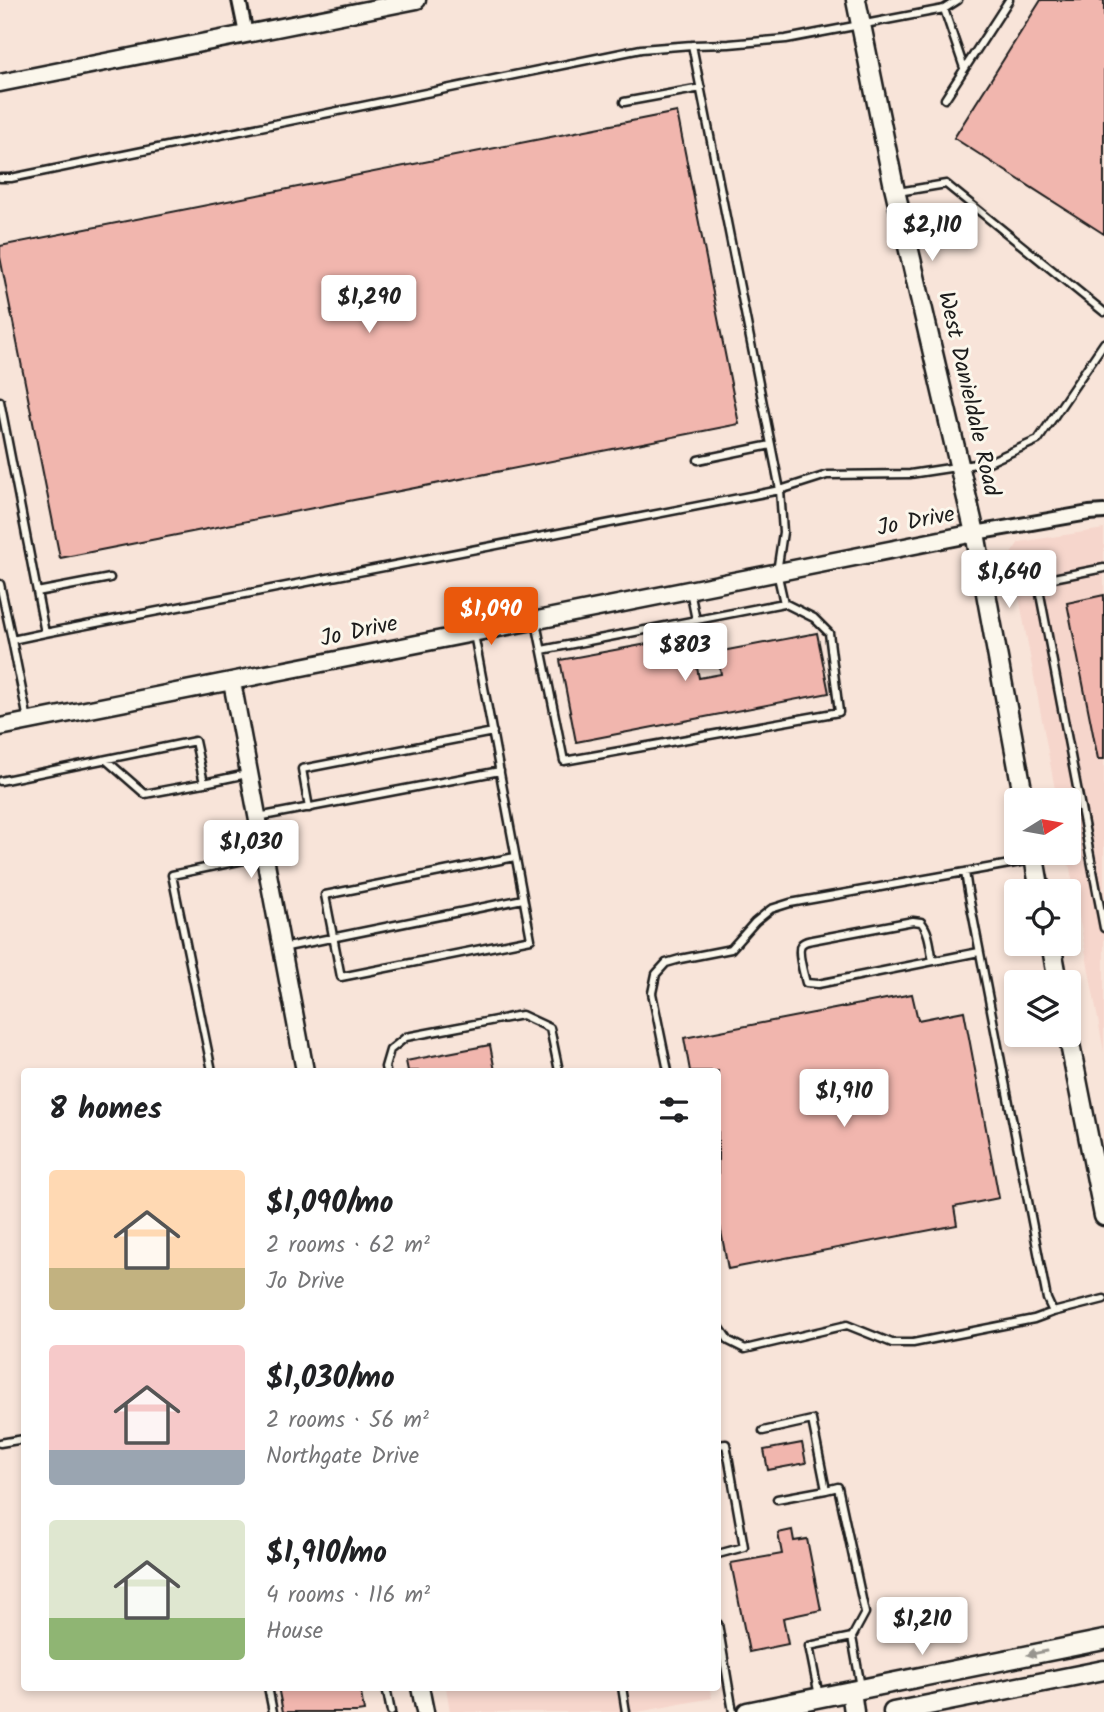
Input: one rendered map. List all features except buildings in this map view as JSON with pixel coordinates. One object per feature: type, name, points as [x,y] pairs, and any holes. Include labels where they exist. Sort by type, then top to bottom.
[{"type":"main road","name":"West Danieldale Road","points":[[856,0],[896,192],[975,533],[1022,788]]},
{"type":"main road","points":[[1071,1047],[1101,1186],[1104,1216]]},
{"type":"main road","points":[[747,1712],[1104,1640]]},
{"type":"main road","points":[[893,1712],[1104,1670]]},
{"type":"main road","points":[[854,1712],[856,1690]]},
{"type":"street","points":[[239,0],[246,34]]},
{"type":"street","points":[[0,83],[417,0]]},
{"type":"street","points":[[975,533],[1104,512]]},
{"type":"street","name":"Jo Drive","points":[[0,727],[975,533]]},
{"type":"street","points":[[232,682],[304,1068]]},
{"type":"street","points":[[421,1691],[425,1712]]},
{"type":"lane","points":[[0,178],[11,178],[641,49],[786,38],[944,9],[958,0]]},
{"type":"lane","points":[[945,99],[1009,0]]},
{"type":"lane","points":[[944,9],[964,68]]},
{"type":"lane","points":[[692,45],[780,490],[783,532],[777,572],[784,603]]},
{"type":"lane","points":[[624,102],[701,88]]},
{"type":"lane","points":[[896,192],[946,184],[1104,312]]},
{"type":"lane","points":[[12,640],[780,490],[827,475],[910,474],[989,462],[1038,440],[1104,343]]},
{"type":"lane","points":[[0,401],[45,633]]},
{"type":"lane","points":[[698,460],[771,445]]},
{"type":"lane","points":[[1077,788],[1039,589],[1043,580],[1104,568]]},
{"type":"lane","points":[[37,592],[110,578]]},
{"type":"lane","points":[[0,584],[28,722]]},
{"type":"lane","points":[[690,589],[696,620]]},
{"type":"lane","points":[[536,620],[564,761],[839,712],[829,633],[814,618],[784,603],[542,650]]},
{"type":"lane","points":[[473,632],[531,939],[341,977],[325,895],[515,857]]},
{"type":"lane","points":[[309,808],[302,769],[493,732]]},
{"type":"lane","points":[[0,781],[195,741],[204,783]]},
{"type":"lane","points":[[106,760],[145,794],[250,774]]},
{"type":"lane","points":[[258,817],[500,771]]},
{"type":"lane","points":[[1082,816],[1104,928]]},
{"type":"lane","points":[[211,1068],[172,876],[265,856]]},
{"type":"lane","points":[[666,1068],[652,993],[656,974],[666,963],[731,949],[755,922],[771,909],[781,906],[1004,863]]},
{"type":"lane","points":[[965,872],[1047,1299],[1053,1312]]},
{"type":"lane","points":[[282,948],[523,899]]},
{"type":"lane","points":[[933,961],[925,926],[921,922],[913,921],[804,942],[799,952],[806,983],[812,984],[933,961],[979,952]]},
{"type":"lane","points":[[385,1068],[390,1049],[406,1037],[522,1015],[550,1028],[558,1068]]},
{"type":"lane","points":[[721,1329],[729,1341],[745,1349],[847,1325],[892,1343],[913,1343],[1034,1319],[1104,1299]]},
{"type":"lane","points":[[763,1432],[812,1420],[826,1490]]},
{"type":"lane","points":[[0,1443],[21,1439]]},
{"type":"lane","points":[[721,1445],[726,1444],[744,1547],[721,1554]]},
{"type":"lane","points":[[777,1499],[838,1487],[865,1613],[852,1637],[856,1690]]},
{"type":"lane","points":[[819,1698],[809,1646],[852,1637]]},
{"type":"lane","points":[[721,1642],[733,1712]]},
{"type":"lane","points":[[269,1691],[273,1712]]},
{"type":"lane","points":[[387,1691],[391,1712]]},
{"type":"lane","points":[[623,1691],[626,1712]]},
{"type":"shaded area","points":[[1104,529],[1104,1052],[1081,928],[1081,879],[1072,879],[1069,865],[1082,864],[1082,788],[1055,788],[1011,554],[1019,542]]},
{"type":"shaded area","points":[[447,1691],[710,1691],[712,1698],[638,1712],[450,1712]]}]
